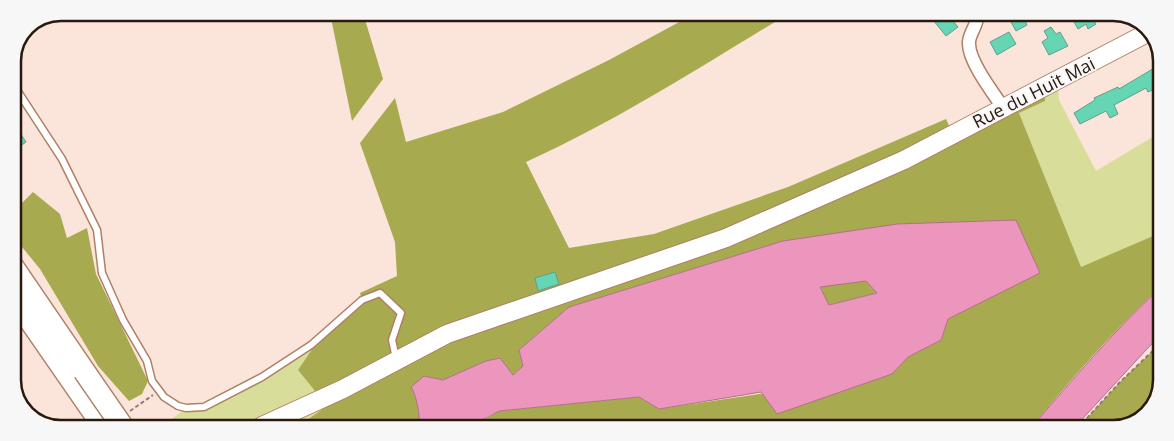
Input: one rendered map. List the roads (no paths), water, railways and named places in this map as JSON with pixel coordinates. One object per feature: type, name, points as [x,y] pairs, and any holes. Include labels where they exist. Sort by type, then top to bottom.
[{"type":"highway","points":[[21,280],[78,376],[100,420]]},
{"type":"highway","points":[[21,306],[78,376],[124,420]]},
{"type":"street","points":[[977,21],[969,38],[970,52],[1004,109]]},
{"type":"street","name":"Rue du Huit Mai","points":[[275,420],[397,362],[447,334],[726,238],[917,153],[1143,35]]},
{"type":"lane","points":[[21,96],[62,159],[97,230],[102,273],[123,320],[147,361],[152,381],[164,397],[178,406],[186,408],[204,407],[275,369],[311,345],[362,300],[380,293],[402,313],[392,340],[397,362]]}]
